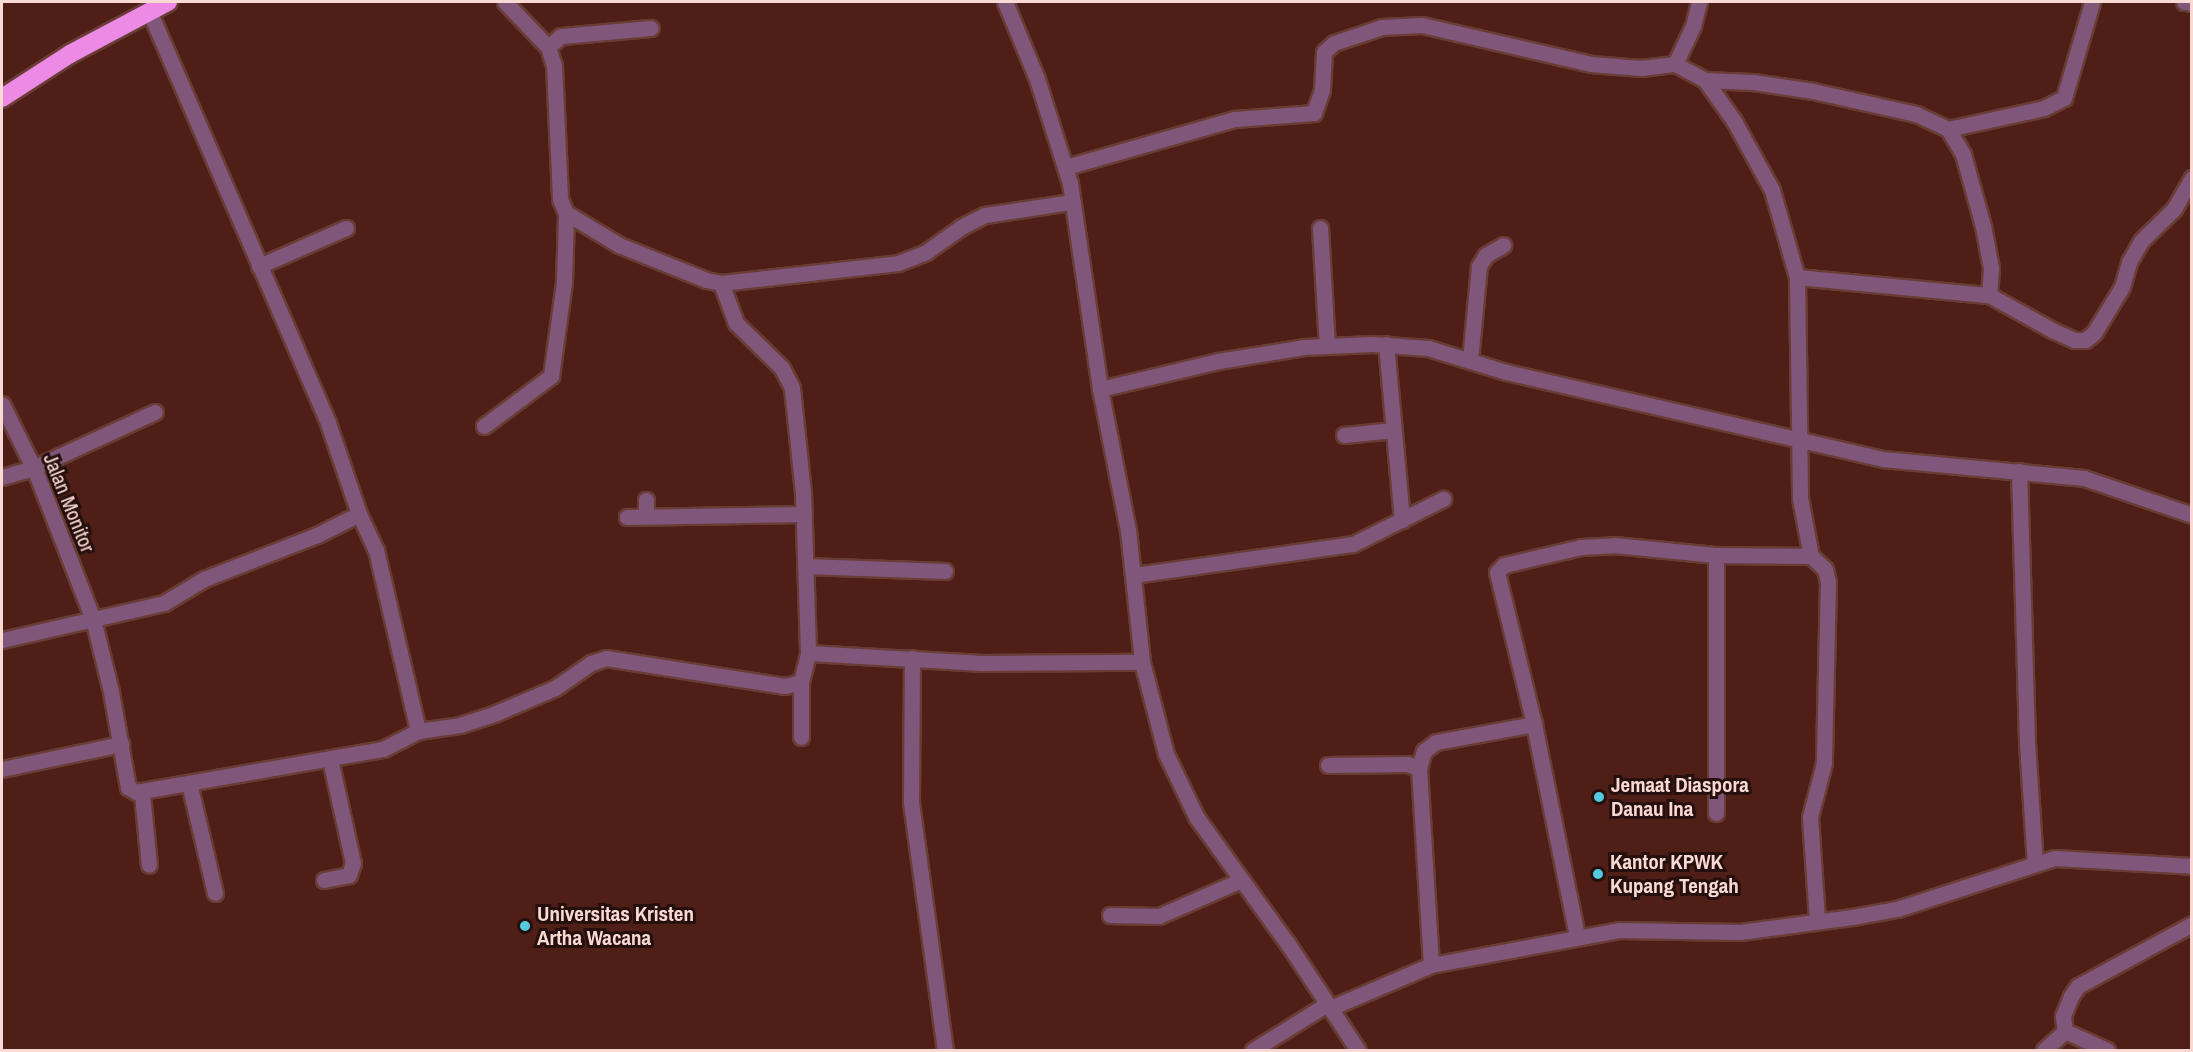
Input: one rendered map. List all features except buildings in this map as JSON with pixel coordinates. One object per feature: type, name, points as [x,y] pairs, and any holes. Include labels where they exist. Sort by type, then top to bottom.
[{"type":"highway","points":[[2,98],[70,54],[168,2]]},
{"type":"street","points":[[484,426],[550,376],[564,282],[566,213],[560,199],[554,65],[548,48],[505,2]]},
{"type":"street","points":[[1005,2],[1066,167],[1100,389],[1134,575],[1142,662],[1166,754],[1197,818],[1358,1050]]},
{"type":"street","points":[[1675,64],[1693,26],[1699,2]]},
{"type":"street","points":[[1948,129],[2044,108],[2064,98],[2092,2]]},
{"type":"street","points":[[2184,2],[2192,3]]},
{"type":"street","points":[[150,13],[328,423],[358,514],[376,550],[418,731]]},
{"type":"street","points":[[1066,167],[1235,119],[1314,113],[1323,90],[1324,52],[1334,42],[1382,27],[1422,25],[1591,64],[1641,68],[1675,64],[1705,80],[1754,82],[1813,91],[1916,114],[1948,129],[1963,154],[1983,226],[1991,268],[1989,295]]},
{"type":"street","points":[[548,48],[561,36],[651,28]]},
{"type":"street","points":[[1705,80],[1734,121],[1772,190],[1797,277],[1796,437],[1800,498],[1811,556],[1825,569],[1828,582],[1824,763],[1810,817],[1818,920]]},
{"type":"street","points":[[1797,277],[1989,295],[2074,340],[2090,337],[2122,287],[2129,262],[2141,241],[2174,208],[2192,178]]},
{"type":"street","points":[[566,213],[619,244],[721,283],[911,260],[985,215],[1071,202]]},
{"type":"street","points":[[260,266],[346,228]]},
{"type":"street","points":[[1320,228],[1327,345]]},
{"type":"street","points":[[1470,361],[1479,266],[1486,255],[1503,245]]},
{"type":"street","points":[[721,283],[736,323],[782,369],[792,388],[797,411],[804,514],[808,653],[801,682],[801,737]]},
{"type":"street","points":[[1100,389],[1218,362],[1327,345],[1386,344],[1428,348],[1470,361],[1678,413],[1796,437],[1883,459],[2084,477],[2192,515]]},
{"type":"street","points":[[1386,344],[1402,520]]},
{"type":"street","name":"Jalan Monitor","points":[[2,404],[33,468],[93,619],[121,744],[128,787],[142,794]]},
{"type":"street","points":[[2,477],[33,468],[156,412]]},
{"type":"street","points":[[1344,435],[1394,430]]},
{"type":"street","points":[[2019,471],[2027,743],[2035,862]]},
{"type":"street","points":[[1134,575],[1327,550],[1353,544],[1443,499]]},
{"type":"street","points":[[646,500],[646,516]]},
{"type":"street","points":[[2,640],[164,603],[204,579],[317,535],[358,514]]},
{"type":"street","points":[[627,517],[804,514]]},
{"type":"street","points":[[1577,936],[1534,724],[1497,579],[1502,567],[1581,547],[1603,546],[1716,555],[1811,556]]},
{"type":"street","points":[[1716,555],[1716,813]]},
{"type":"street","points":[[806,566],[945,571]]},
{"type":"street","points":[[808,653],[1059,665],[1142,662]]},
{"type":"street","points":[[149,866],[142,794],[189,783],[383,749],[418,731],[460,725],[496,713],[555,688],[591,663],[606,658],[785,686],[801,682]]},
{"type":"street","points":[[912,658],[911,802],[945,1050]]},
{"type":"street","points":[[1431,965],[1419,768],[1424,751],[1436,742],[1534,724]]},
{"type":"street","points":[[2,769],[121,744]]},
{"type":"street","points":[[324,880],[349,874],[353,862],[330,759]]},
{"type":"street","points":[[1328,765],[1407,764],[1419,768]]},
{"type":"street","points":[[189,783],[215,893]]},
{"type":"street","points":[[1253,1050],[1329,1006],[1431,965],[1577,936],[1619,930],[1740,932],[1898,909],[2007,877],[2035,862],[2055,858],[2192,866]]},
{"type":"street","points":[[1110,915],[1159,916],[1241,880]]},
{"type":"street","points":[[2065,1031],[2063,1016],[2078,986],[2192,924]]},
{"type":"street","points":[[2044,1050],[2065,1031]]},
{"type":"street","points":[[2065,1031],[2107,1050]]},
{"type":"place","name":"Jemaat Diaspora Danau Ina","points":[[1599,797]]},
{"type":"place","name":"Kantor KPWK Kupang Tengah","points":[[1598,874]]},
{"type":"place","name":"Universitas Kristen Artha Wacana","points":[[525,926]]}]
